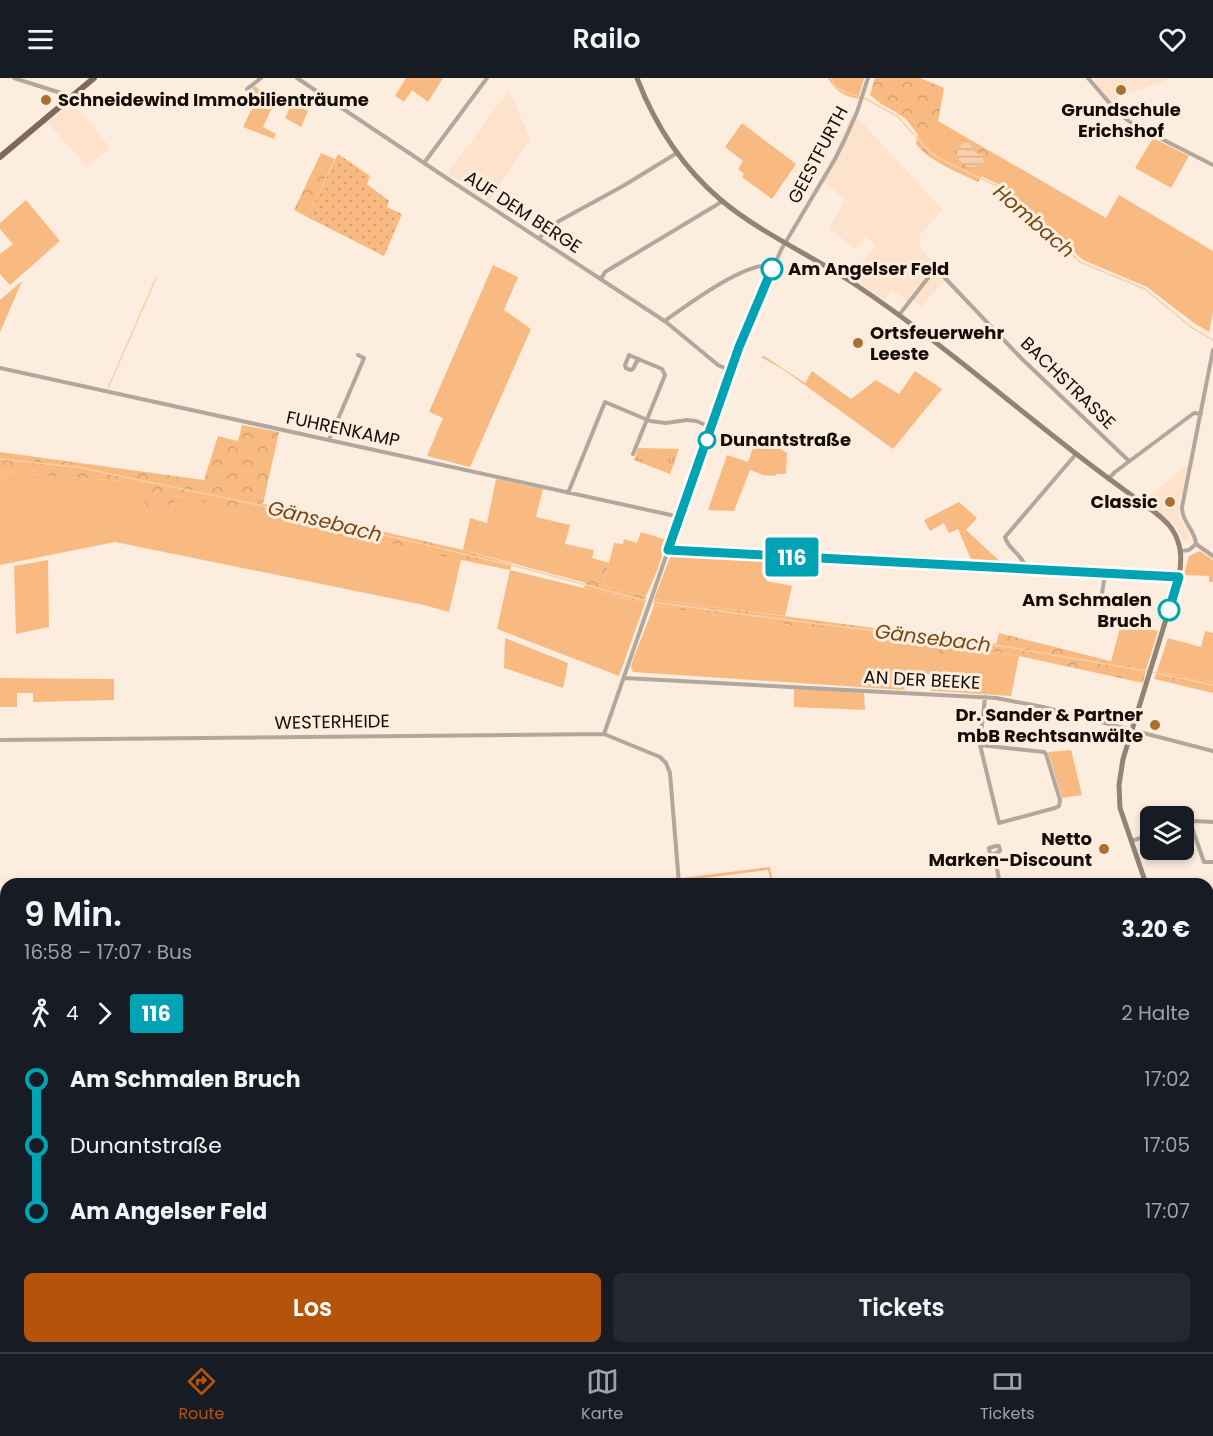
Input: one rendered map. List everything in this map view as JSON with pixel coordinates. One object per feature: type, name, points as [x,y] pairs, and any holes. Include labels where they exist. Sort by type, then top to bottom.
[{"type":"main road","points":[[0,157],[94,78]]},
{"type":"main road","points":[[637,78],[663,134],[696,176],[723,201],[745,218],[854,284],[899,315],[1160,517],[1177,537],[1182,562],[1179,577],[1123,759],[1119,785],[1120,808],[1144,878]]},
{"type":"street","points":[[14,78],[61,93],[69,99]]},
{"type":"street","points":[[248,89],[261,78]]},
{"type":"street","name":"AUF DEM BERGE","points":[[297,78],[666,322],[718,364],[731,371]]},
{"type":"street","points":[[424,163],[487,78]]},
{"type":"street","name":"GEESTFURTH","points":[[786,242],[835,159],[862,98],[868,78]]},
{"type":"street","points":[[1088,78],[1118,113],[1134,125],[1213,165]]},
{"type":"street","points":[[539,238],[559,221],[677,153]]},
{"type":"street","points":[[601,279],[605,272],[723,201]]},
{"type":"street","points":[[604,734],[739,347],[773,266],[786,242]]},
{"type":"street","points":[[666,322],[679,310],[739,273],[759,267],[773,266]]},
{"type":"street","name":"BACHSTRASSE","points":[[941,271],[944,277],[1021,358],[1129,461]]},
{"type":"street","points":[[899,315],[928,278]]},
{"type":"street","points":[[1213,350],[1182,511],[1195,537],[1196,544],[1213,556]]},
{"type":"street","points":[[329,440],[364,358],[358,355]]},
{"type":"street","points":[[633,454],[665,375],[662,369],[638,359]]},
{"type":"street","name":"FUHRENKAMP","points":[[0,368],[680,517]]},
{"type":"street","points":[[568,493],[605,402],[647,420],[666,423],[696,421],[711,428]]},
{"type":"street","points":[[1108,478],[1194,413],[1201,414]]},
{"type":"street","points":[[1026,569],[1026,564],[1006,542],[1005,537],[1076,454]]},
{"type":"street","points":[[1181,551],[1189,550],[1196,544]]},
{"type":"street","points":[[668,550],[1179,577]]},
{"type":"street","points":[[1105,574],[1101,600],[1110,602]]},
{"type":"street","name":"AN DER BEEKE","points":[[624,678],[985,696],[1020,701],[1213,751]]},
{"type":"street","points":[[980,745],[1044,752],[1060,800],[1059,806],[999,823],[980,745],[985,696]]},
{"type":"street","name":"WESTERHEIDE","points":[[0,740],[604,734],[660,757],[666,763],[670,773],[679,878]]},
{"type":"street","points":[[1194,821],[1213,822]]},
{"type":"street","points":[[1194,833],[1204,862],[1213,862]]},
{"type":"street","points":[[1131,842],[1140,839]]},
{"type":"street","points":[[994,854],[999,878]]},
{"type":"shaded area","name":"Grundschule Erichshof","points":[[1092,78],[1172,78],[1109,101]]},
{"type":"shaded area","points":[[509,90],[530,138],[489,201],[448,173]]},
{"type":"shaded area","points":[[71,103],[110,148],[87,167],[47,122]]},
{"type":"shaded area","points":[[851,116],[859,119],[943,210],[920,235],[919,245],[936,266],[933,270],[944,281],[921,307],[912,299],[909,302],[892,290],[884,300],[850,276],[876,245],[866,236],[855,249],[829,228],[845,200],[826,183],[819,182],[834,156]]},
{"type":"shaded area","points":[[966,142],[970,143],[974,151],[982,155],[984,162],[972,167],[960,161],[957,152]]},
{"type":"shaded area","points":[[1188,464],[1178,508],[1180,518],[1190,537],[1188,541],[1184,541],[1169,519],[1144,500]]},
{"type":"green space","points":[[406,78],[443,78],[428,102],[412,90],[404,102],[395,96]]},
{"type":"green space","points":[[828,78],[864,78],[858,99],[840,92]]},
{"type":"green space","points":[[875,78],[920,78],[944,88],[938,121],[924,141],[951,158],[961,138],[993,154],[978,182],[945,166],[922,151],[916,144],[918,135],[906,119],[870,95]]},
{"type":"green space","points":[[255,86],[274,103],[263,127],[276,134],[274,139],[243,127],[258,96],[252,88]]},
{"type":"green space","points":[[292,103],[308,111],[301,127],[285,118]]},
{"type":"green space","points":[[938,121],[1106,218],[1119,195],[1213,251],[1213,313],[1209,332],[1147,287],[1083,260],[1002,186],[981,176],[993,153],[951,158],[925,143],[923,141]]},
{"type":"green space","points":[[742,123],[796,164],[772,199],[742,177],[744,174],[738,169],[743,161],[725,147]]},
{"type":"green space","points":[[1153,138],[1189,156],[1171,188],[1135,168]]},
{"type":"green space","points":[[321,153],[335,159],[307,217],[294,210]]},
{"type":"green space","points":[[338,154],[370,176],[367,184],[389,201],[387,207],[402,214],[384,256],[307,217]]},
{"type":"green space","points":[[26,200],[60,241],[10,285],[0,274],[0,254],[13,244],[0,229],[0,223]]},
{"type":"green space","points":[[493,265],[518,277],[504,310],[531,329],[470,467],[427,456],[443,418],[429,412]]},
{"type":"green space","points":[[22,281],[1,330],[0,333],[0,300]]},
{"type":"green space","points":[[764,356],[805,383],[812,371],[851,399],[876,380],[899,394],[915,371],[942,389],[893,449],[784,370],[761,357]]},
{"type":"green space","points":[[242,425],[279,432],[263,504],[463,550],[512,564],[510,570],[175,496],[174,506],[164,516],[156,510],[154,515],[140,521],[147,483],[2,472],[0,483],[0,452],[204,480],[218,436],[238,441]]},
{"type":"green space","points":[[758,434],[787,453],[786,474],[763,475],[750,470],[734,511],[708,510],[727,455],[748,462]]},
{"type":"green space","points":[[638,448],[679,449],[670,474],[634,460]]},
{"type":"green space","points":[[2,472],[148,483],[141,520],[156,509],[164,515],[174,496],[262,513],[461,560],[449,612],[115,542],[0,565]]},
{"type":"green space","points":[[496,479],[543,489],[536,517],[570,525],[565,544],[594,550],[586,583],[463,550],[470,518],[487,523]]},
{"type":"green space","points":[[959,502],[977,518],[966,530],[1005,566],[973,564],[958,529],[949,533],[944,523],[930,531],[924,520]]},
{"type":"green space","points":[[641,532],[667,540],[646,596],[603,586],[614,543],[623,544],[624,539],[637,543]]},
{"type":"green space","points":[[1200,551],[1213,560],[1213,582],[1209,582],[1209,576],[1184,575],[1189,556]]},
{"type":"green space","points":[[671,555],[770,559],[766,581],[792,586],[785,616],[654,599]]},
{"type":"green space","points":[[592,558],[609,563],[603,586],[646,596],[645,603],[584,588]]},
{"type":"green space","points":[[48,560],[49,627],[16,634],[14,566]]},
{"type":"green space","points":[[510,570],[645,603],[619,676],[497,629]]},
{"type":"green space","points":[[654,599],[996,644],[999,633],[1146,670],[1143,683],[1019,656],[948,644],[936,691],[931,691],[940,646],[654,606]]},
{"type":"green space","points":[[654,606],[941,646],[933,674],[919,674],[910,677],[904,690],[633,672],[632,662]]},
{"type":"green space","points":[[1139,626],[1158,631],[1146,670],[1111,662],[1120,627],[1137,630]]},
{"type":"green space","points":[[1205,631],[1213,633],[1213,682],[1157,671],[1168,638],[1201,647]]},
{"type":"green space","points":[[505,638],[568,663],[563,688],[504,668]]},
{"type":"green space","points":[[947,644],[1019,656],[1011,696],[936,691]]},
{"type":"green space","points":[[1157,671],[1213,682],[1213,693],[1154,679]]},
{"type":"green space","points":[[0,678],[114,679],[114,700],[33,702],[33,693],[17,693],[17,707],[0,707]]},
{"type":"green space","points":[[794,689],[864,692],[865,710],[794,707]]},
{"type":"green space","points":[[1071,750],[1082,795],[1062,798],[1048,752]]},
{"type":"green space","points":[[770,867],[772,878],[770,878],[768,870],[705,878],[682,878]]},
{"type":"waterway","name":"Hombach","points":[[831,78],[836,87],[868,100],[897,116],[931,153],[997,186],[1080,262],[1145,289],[1191,327],[1213,340]]},
{"type":"waterway","points":[[108,388],[156,278]]},
{"type":"waterway","name":"Gänsebach","points":[[0,459],[77,467],[254,504],[523,568],[646,601]]},
{"type":"waterway","name":"Gänsebach","points":[[652,602],[1008,647],[1213,685]]},
{"type":"bus line","name":"116","points":[[772,269],[739,347],[668,550],[1179,577],[1169,610]]},
{"type":"place","name":"Grundschule Erichshof","points":[[1121,90]]},
{"type":"place","name":"Schneidewind Immobilienträume","points":[[46,100]]},
{"type":"place","name":"Am Angelser Feld","points":[[772,269]]},
{"type":"place","name":"Ortsfeuerwehr Leeste","points":[[858,343]]},
{"type":"place","name":"Dunantstraße","points":[[707,440]]},
{"type":"place","name":"Classic","points":[[1170,502]]},
{"type":"place","name":"Am Schmalen Bruch","points":[[1169,610]]},
{"type":"place","name":"Dr. Sander & Partner mbB Rechtsanwälte","points":[[1155,725]]},
{"type":"place","name":"Netto Marken-Discount","points":[[1104,849]]}]
